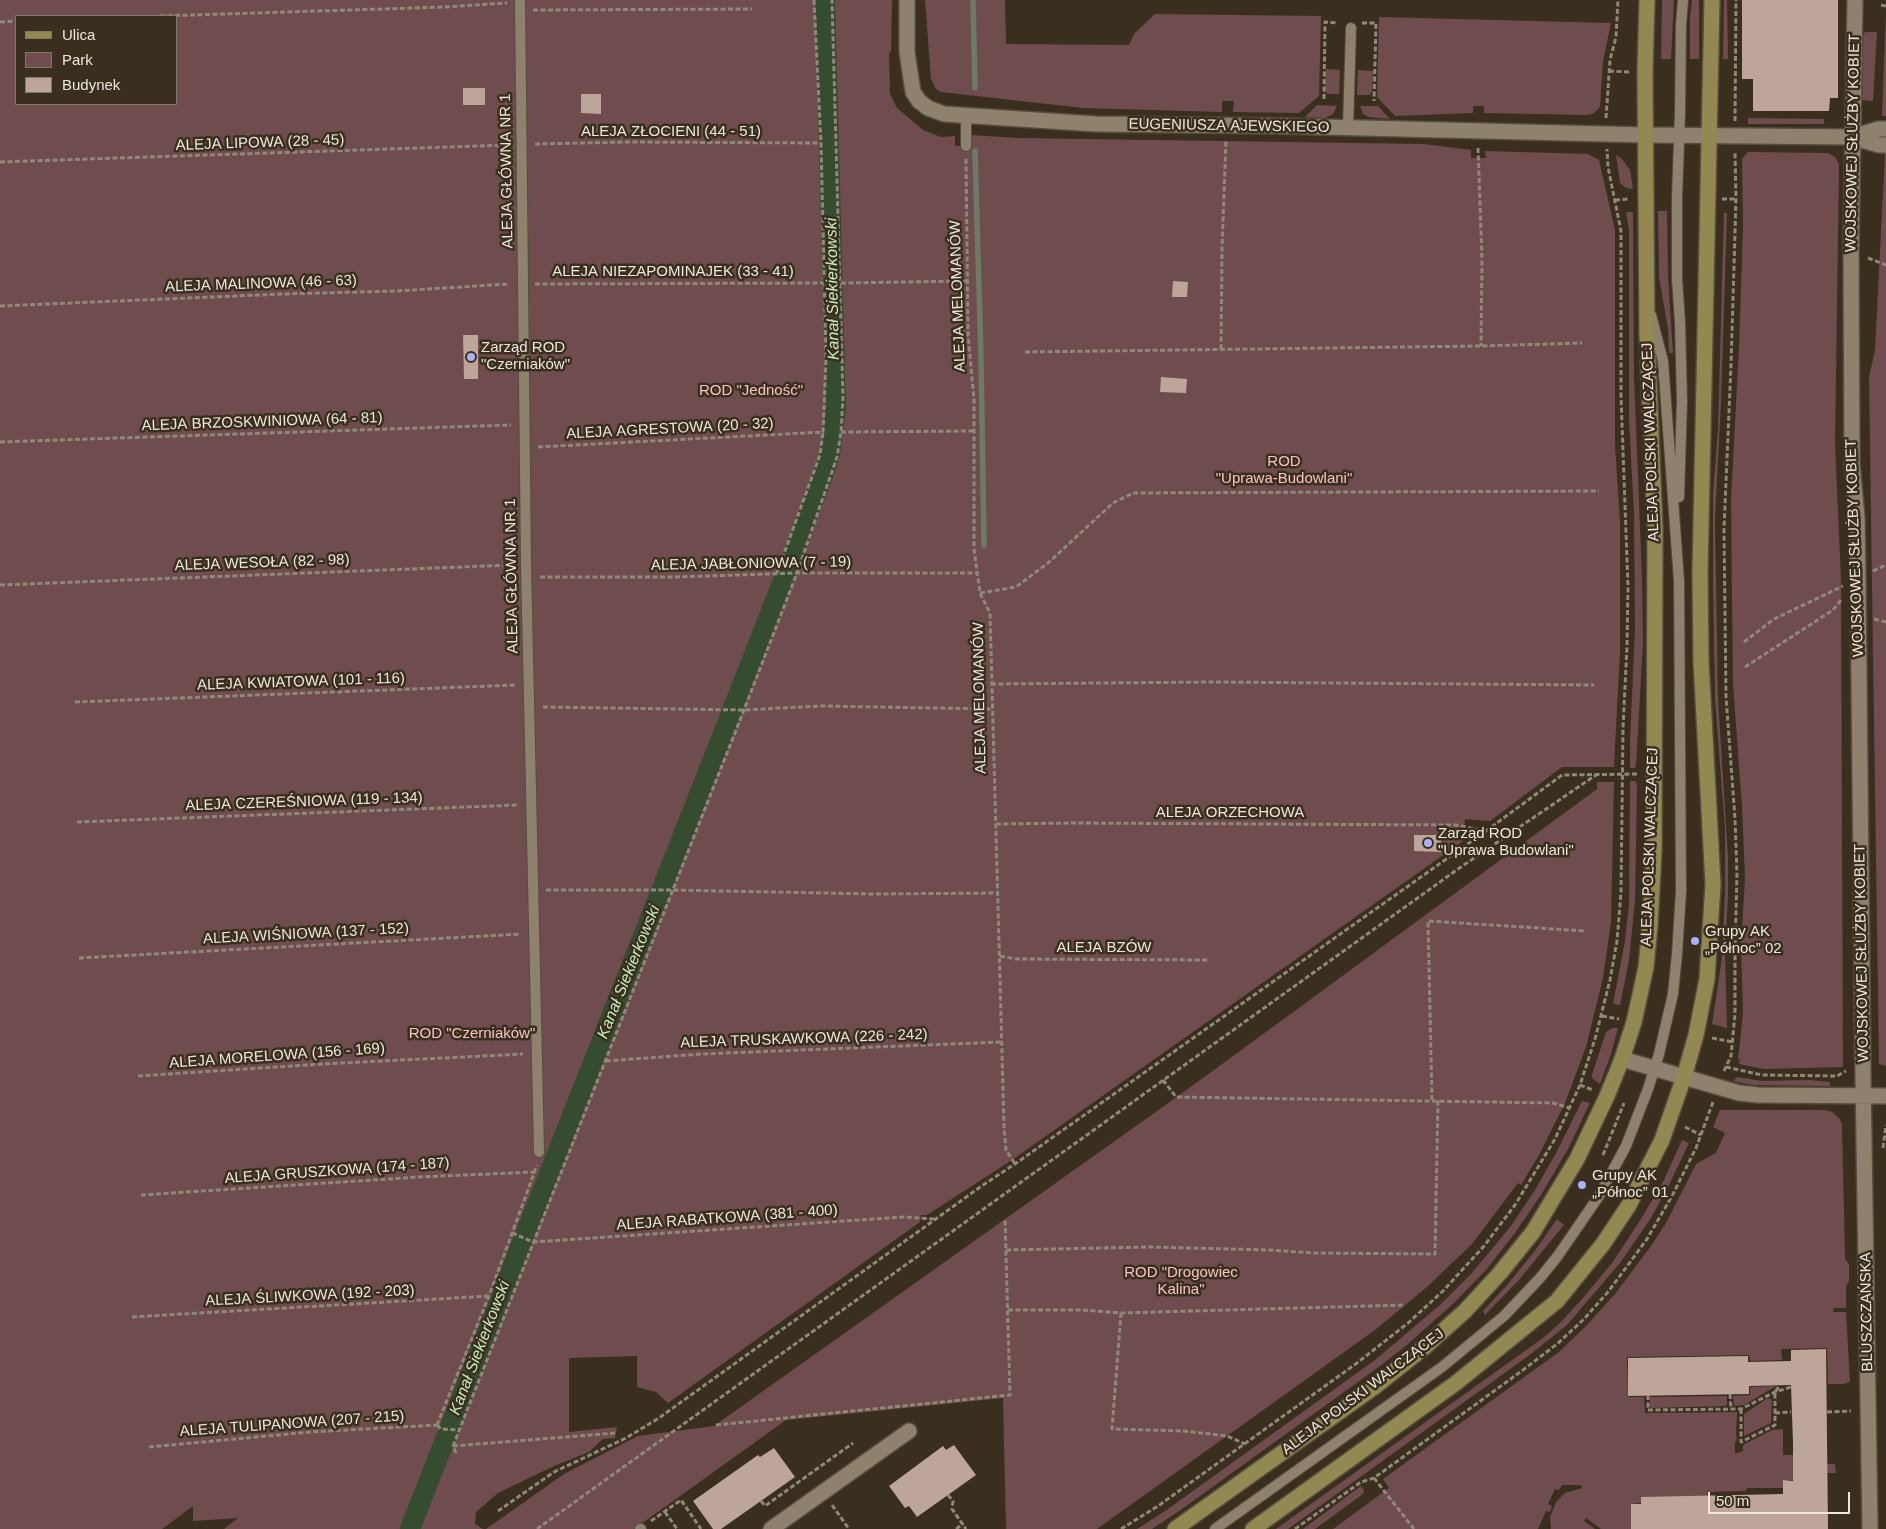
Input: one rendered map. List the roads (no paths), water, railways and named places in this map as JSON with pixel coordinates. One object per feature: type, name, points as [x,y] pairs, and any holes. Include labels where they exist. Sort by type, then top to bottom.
[{"type":"main road","name":"ALEJA POLSKI WALCZĄCEJ","points":[[1175,1529],[1373,1388],[1426,1346],[1465,1311],[1500,1274],[1533,1232],[1561,1189],[1593,1130],[1622,1059],[1646,967],[1650,934],[1654,851],[1655,529],[1647,297],[1645,51],[1647,0]]},
{"type":"main road","points":[[1253,1529],[1456,1384],[1557,1301],[1603,1244],[1629,1205],[1662,1140],[1684,1077],[1696,1034],[1707,979],[1713,884],[1701,661],[1700,573],[1712,0]]},
{"type":"street","name":"EUGENIUSZA AJEWSKIEGO","points":[[907,0],[907,52],[913,92],[919,101],[934,111],[966,116],[1096,124],[1679,136],[1852,137]]},
{"type":"street","name":"WOJSKOWEJ SŁUŻBY KOBIET","points":[[1855,0],[1852,137],[1852,464],[1857,517],[1864,1095]]},
{"type":"street","points":[[1852,137],[1886,129]]},
{"type":"street","points":[[1852,137],[1879,145],[1886,145]]},
{"type":"street","points":[[1622,1059],[1730,1091],[1758,1095],[1886,1096]]},
{"type":"street","name":"BLUSZCZAŃSKA","points":[[1864,1095],[1870,1529]]},
{"type":"street","points":[[771,1529],[908,1431]]},
{"type":"lane","points":[[1677,548],[1682,401],[1677,279],[1680,25],[1683,0]]},
{"type":"lane","name":"ALEJA GŁÓWNA NR 1","points":[[520,4],[526,577],[536,1053],[540,1152]]},
{"type":"lane","points":[[1348,128],[1351,28]]},
{"type":"lane","points":[[966,116],[966,146]]},
{"type":"lane","points":[[1216,1529],[1449,1362],[1487,1331],[1514,1305],[1557,1257],[1599,1196],[1626,1146],[1646,1096],[1659,1054],[1674,982],[1681,891],[1679,581],[1663,361],[1647,297]]},
{"type":"waterway","name":"Kanał Siekierkowski","points":[[787,571],[830,455],[836,408],[825,0]]},
{"type":"waterway","points":[[973,0],[975,88]]},
{"type":"waterway","points":[[975,151],[984,545]]},
{"type":"waterway","name":"Kanał Siekierkowski","points":[[733,708],[784,578]]},
{"type":"waterway","name":"Kanał Siekierkowski","points":[[526,1232],[732,711]]},
{"type":"waterway","name":"Kanał Siekierkowski","points":[[450,1427],[522,1242]]},
{"type":"waterway","name":"Kanał Siekierkowski","points":[[410,1529],[448,1432]]},
{"type":"place","name":"Zarząd ROD \"Czerniaków\"","points":[[471,357]]},
{"type":"place","name":"Zarząd ROD \"Uprawa Budowlani\"","points":[[1428,843]]},
{"type":"place","name":"Grupy AK „Północ” 02","points":[[1695,941]]},
{"type":"place","name":"Grupy AK „Północ” 01","points":[[1582,1185]]},
{"type":"park label","name":"ROD \"Jedność\"","points":[[751,391]]},
{"type":"park label","name":"ROD \"Uprawa-Budowlani\"","points":[[1284,470]]},
{"type":"park label","name":"ROD \"Czerniaków\"","points":[[472,1034]]},
{"type":"park label","name":"ROD \"Drogowiec Kalina\"","points":[[1181,1282]]}]
